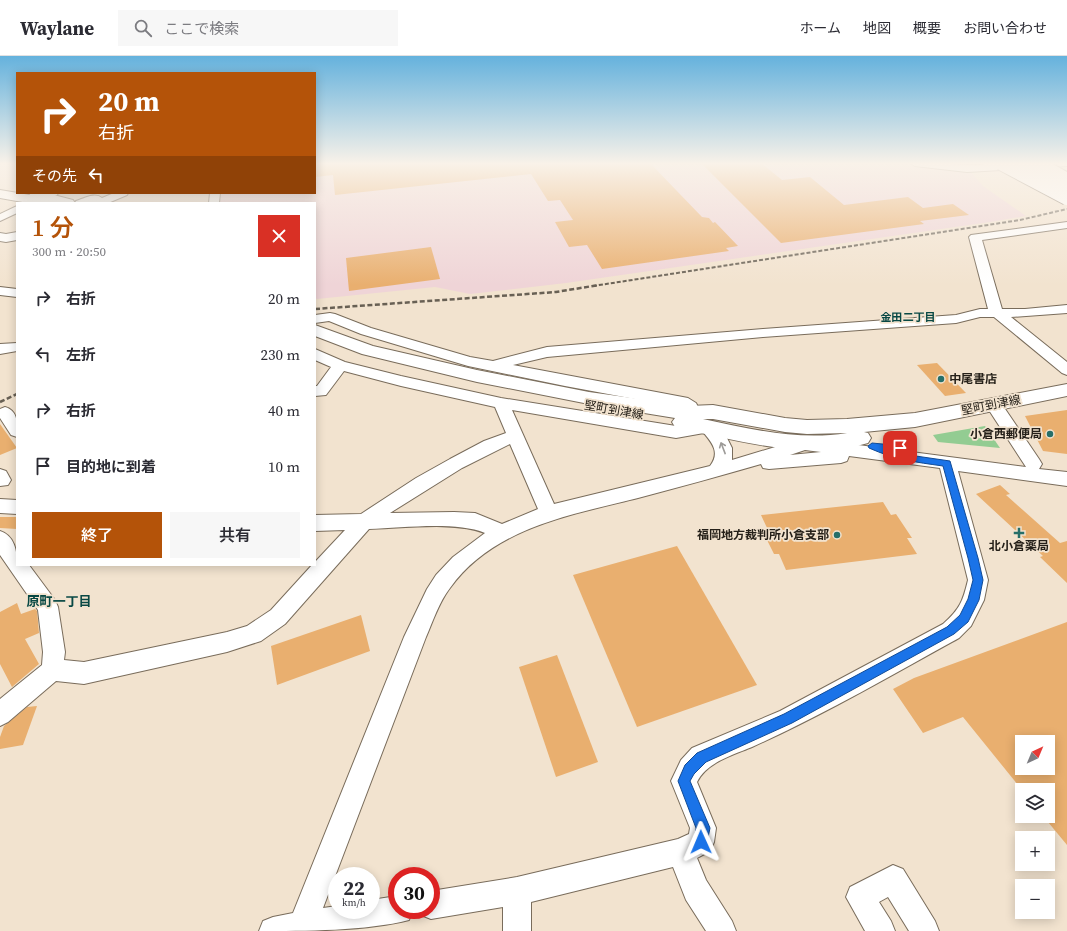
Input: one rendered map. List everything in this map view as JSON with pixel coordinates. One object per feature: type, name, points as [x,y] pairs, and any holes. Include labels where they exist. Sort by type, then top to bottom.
[{"type":"main road","name":"堅町到津線","points":[[316,330],[368,350],[588,401],[805,448]]},
{"type":"main road","name":"堅町到津線","points":[[316,338],[362,356],[473,383],[588,401],[689,413],[713,412],[778,424],[875,432],[889,431],[915,420],[1067,390]]},
{"type":"main road","points":[[689,413],[707,418],[788,432],[832,442]]},
{"type":"main road","points":[[788,432],[800,438],[805,448],[875,432]]},
{"type":"street","points":[[0,218],[16,210]]},
{"type":"street","points":[[1067,225],[975,237],[996,312],[1067,370]]},
{"type":"street","points":[[0,291],[16,293]]},
{"type":"street","points":[[493,366],[547,352],[763,333],[956,319],[980,313],[1025,313],[1067,309]]},
{"type":"street","points":[[316,320],[330,317],[366,331],[468,361],[565,381],[682,402],[690,407],[689,413]]},
{"type":"street","points":[[0,349],[16,347]]},
{"type":"street","points":[[316,354],[340,365],[451,393],[501,403],[676,432],[708,427],[722,444],[724,450],[723,461],[716,471]]},
{"type":"street","points":[[316,391],[321,391],[340,365]]},
{"type":"street","points":[[501,403],[549,513]]},
{"type":"street","points":[[993,404],[1033,464]]},
{"type":"street","points":[[7,412],[16,429]]},
{"type":"street","points":[[875,432],[1033,464],[1067,468]]},
{"type":"street","points":[[875,432],[891,454],[902,457]]},
{"type":"street","points":[[52,670],[84,673],[227,642],[253,634],[278,617],[363,523],[379,510],[458,461],[492,444],[515,436]]},
{"type":"street","points":[[832,442],[902,457],[1067,479]]},
{"type":"street","points":[[765,464],[805,448]]},
{"type":"street","points":[[301,928],[414,637],[434,595],[443,581],[460,563],[478,547],[502,532],[549,513],[805,448]]},
{"type":"street","points":[[716,471],[765,464],[845,456],[902,457]]},
{"type":"street","points":[[440,904],[517,891],[681,852],[701,842],[703,828],[684,781],[690,769],[701,757],[788,719],[951,631],[964,619],[974,600],[978,580],[947,463]]},
{"type":"street","points":[[0,506],[16,507]]},
{"type":"street","points":[[316,523],[363,523],[454,519],[475,521],[502,532]]},
{"type":"street","points":[[0,539],[16,563]]},
{"type":"street","points":[[0,714],[52,670],[54,652],[48,607],[18,566]]},
{"type":"street","points":[[681,852],[696,890],[722,931]]},
{"type":"street","points":[[880,931],[860,897],[893,879],[925,931]]},
{"type":"street","points":[[517,891],[517,931]]},
{"type":"street","points":[[272,931],[301,928],[388,912]]},
{"type":"shaded area","points":[[316,204],[1009,204],[1026,216],[566,283],[470,294],[435,287],[317,299]]},
{"type":"green space","points":[[985,426],[1000,448],[938,442],[933,435]]},
{"type":"building","points":[[562,204],[689,204],[702,217],[709,218],[713,223],[715,222],[738,246],[726,248],[729,251],[602,269],[587,245],[569,247],[555,222],[573,220]]},
{"type":"building","points":[[742,204],[917,204],[923,208],[953,204],[969,215],[920,221],[924,224],[781,243]]},
{"type":"building","points":[[431,247],[440,279],[349,291],[346,258]]},
{"type":"building","name":"中尾書店","points":[[937,363],[966,393],[945,396],[917,365]]},
{"type":"building","name":"小倉西郵便局","points":[[1067,410],[1067,454],[1043,451],[1025,416]]},
{"type":"building","points":[[0,424],[16,448],[0,455]]},
{"type":"building","points":[[1000,485],[1010,494],[1006,495],[1060,543],[1067,541],[1067,583],[1040,557],[1043,556],[976,494]]},
{"type":"building","name":"福岡地方裁判所小倉支部","points":[[883,502],[891,515],[896,514],[912,538],[907,538],[917,554],[786,570],[779,554],[774,554],[763,532],[769,532],[761,515]]},
{"type":"building","points":[[0,517],[16,517],[16,529],[0,528]]},
{"type":"building","points":[[677,546],[757,685],[637,727],[573,575]]},
{"type":"building","points":[[17,603],[21,614],[35,609],[37,611],[39,633],[25,639],[39,664],[12,687],[0,664],[0,612]]},
{"type":"building","points":[[361,615],[370,651],[277,685],[271,646]]},
{"type":"building","points":[[1067,622],[1067,845],[1049,823],[1055,823],[1055,783],[1016,783],[963,717],[923,733],[893,689],[914,678]]},
{"type":"building","points":[[557,655],[598,762],[556,777],[519,667]]},
{"type":"building","points":[[37,706],[23,745],[0,749],[0,737],[4,726],[27,707]]},
{"type":"railway","points":[[593,286],[1020,220],[1067,209]]},
{"type":"railway","points":[[316,309],[556,292],[599,285]]},
{"type":"railway","points":[[0,402],[16,394]]},
{"type":"place","name":"中尾書店","points":[[941,379]]},
{"type":"place","name":"小倉西郵便局","points":[[1050,434]]},
{"type":"place","name":"北小倉薬局","points":[[1019,533]]},
{"type":"place","name":"福岡地方裁判所小倉支部","points":[[837,535]]},
{"type":"district","name":"金田二丁目","points":[[908,317]]},
{"type":"district","name":"原町一丁目","points":[[59,601]]},
{"type":"route","points":[[701,842],[703,828],[684,781],[690,769],[701,757],[788,719],[951,631],[964,619],[974,600],[978,580],[947,463],[902,457],[872,446],[900,448]]}]
